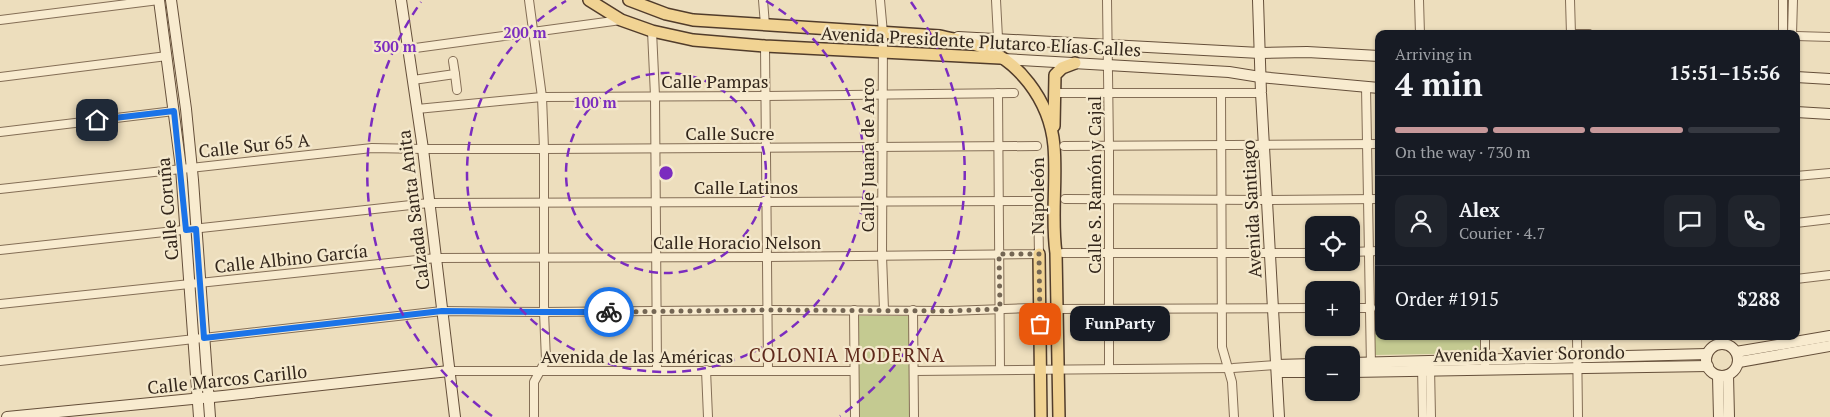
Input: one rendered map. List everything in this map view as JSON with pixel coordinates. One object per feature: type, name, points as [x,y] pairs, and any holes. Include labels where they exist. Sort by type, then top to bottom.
[{"type":"main road","name":"Avenida Presidente Plutarco Elías Calles","points":[[589,0],[621,20],[652,31],[694,40],[765,46],[1003,59]]},
{"type":"main road","name":"Avenida Presidente Plutarco Elías Calles","points":[[629,0],[643,3],[666,14],[693,20],[940,36]]},
{"type":"main road","name":"Napoleón","points":[[940,36],[974,44],[1003,59],[1026,79],[1042,102],[1059,146],[1053,232],[1056,254],[1059,417]]},
{"type":"main road","points":[[1059,146],[1054,93],[1055,74],[1062,68],[1075,63]]},
{"type":"main road","name":"Napoleón","points":[[1039,254],[1041,417]]},
{"type":"street","points":[[0,20],[159,0]]},
{"type":"street","name":"Calle Coruña","points":[[159,0],[174,111],[186,168]]},
{"type":"street","name":"Calle Coruña","points":[[171,0],[186,109],[186,168],[199,339],[199,417]]},
{"type":"street","name":"Calzada Santa Anita","points":[[402,0],[423,149],[455,417]]},
{"type":"street","points":[[528,0],[542,97],[544,149],[544,312],[546,360],[534,382],[534,417]]},
{"type":"street","points":[[763,0],[765,25]]},
{"type":"street","name":"Calle Juana de Arco","points":[[880,0],[883,33],[882,256],[884,310]]},
{"type":"street","points":[[996,0],[998,38]]},
{"type":"street","name":"Calle S. Ramón y Cajal","points":[[1107,0],[1109,369]]},
{"type":"street","name":"Avenida Santiago","points":[[1258,0],[1260,77],[1279,417]]},
{"type":"street","points":[[1419,0],[1420,30]]},
{"type":"street","points":[[1570,0],[1571,30]]},
{"type":"street","points":[[1783,0],[1783,30]]},
{"type":"street","points":[[1792,30],[1793,0]]},
{"type":"street","points":[[408,49],[621,20]]},
{"type":"street","points":[[652,31],[655,96],[657,370]]},
{"type":"street","name":"Avenida Presidente Plutarco Elías Calles","points":[[940,36],[1260,53],[1307,52],[1375,56]]},
{"type":"street","points":[[1800,36],[1830,36]]},
{"type":"street","points":[[765,46],[768,370]]},
{"type":"street","points":[[0,77],[167,56]]},
{"type":"street","name":"Avenida Presidente Plutarco Elías Calles","points":[[1003,59],[1229,72],[1260,77],[1375,88]]},
{"type":"street","points":[[453,61],[457,90]]},
{"type":"street","points":[[413,80],[455,74]]},
{"type":"street","points":[[1800,77],[1830,79]]},
{"type":"street","points":[[1366,87],[1371,367]]},
{"type":"street","points":[[998,93],[1000,370]]},
{"type":"street","name":"Calle Pampas","points":[[417,109],[542,97],[1014,93]]},
{"type":"street","points":[[1054,93],[1261,93]]},
{"type":"street","points":[[1221,93],[1222,347],[1232,382],[1234,417]]},
{"type":"street","points":[[0,132],[174,111]]},
{"type":"street","points":[[1800,112],[1830,114]]},
{"type":"street","points":[[1059,146],[1375,144]]},
{"type":"street","name":"Calle Sucre","points":[[423,149],[1037,146]]},
{"type":"street","name":"Calle Sur 65 A","points":[[0,189],[372,148],[423,149]]},
{"type":"street","points":[[1800,176],[1830,173]]},
{"type":"street","points":[[1065,199],[1375,199]]},
{"type":"street","name":"Calle Latinos","points":[[0,250],[429,203],[1036,201]]},
{"type":"street","name":"Napoleón","points":[[1036,201],[1039,254]]},
{"type":"street","points":[[1800,223],[1830,219]]},
{"type":"street","points":[[1360,252],[1375,252]]},
{"type":"street","points":[[1063,253],[1305,253]]},
{"type":"street","name":"Calle Horacio Nelson","points":[[436,258],[1039,254]]},
{"type":"street","name":"Calle Albino García","points":[[0,304],[436,258]]},
{"type":"street","points":[[1800,279],[1830,275]]},
{"type":"street","points":[[0,360],[442,311],[544,312],[1033,308]]},
{"type":"street","points":[[1057,309],[1221,310],[1305,308]]},
{"type":"street","points":[[1360,308],[1371,308]]},
{"type":"street","points":[[854,310],[855,417]]},
{"type":"street","points":[[913,310],[914,417]]},
{"type":"street","points":[[1738,357],[1800,346],[1830,336]]},
{"type":"street","name":"Calle Coruña","points":[[199,339],[209,398],[210,417]]},
{"type":"street","points":[[1485,340],[1485,365]]},
{"type":"street","points":[[1577,340],[1578,417]]},
{"type":"street","points":[[1728,340],[1738,357],[1735,370],[1723,376],[1712,372],[1708,366],[1707,354],[1717,341],[1728,340]]},
{"type":"street","points":[[1800,346],[1830,346]]},
{"type":"street","name":"Avenida Xavier Sorondo","points":[[1360,365],[1426,371],[1577,358],[1707,354]]},
{"type":"street","points":[[1425,360],[1431,417]]},
{"type":"street","name":"Avenida Xavier Sorondo","points":[[1360,370],[1425,360],[1577,369],[1708,366]]},
{"type":"street","points":[[1276,369],[1305,365]]},
{"type":"street","points":[[914,371],[1228,368],[1305,371]]},
{"type":"street","points":[[706,370],[708,417]]},
{"type":"street","name":"Avenida de las Américas","points":[[449,371],[854,371]]},
{"type":"street","name":"Calle Marcos Carillo","points":[[7,417],[209,398],[449,371]]},
{"type":"street","points":[[1423,417],[1426,371]]},
{"type":"street","points":[[1718,417],[1723,376]]},
{"type":"street","points":[[1723,376],[1730,417]]},
{"type":"green space","points":[[1373,312],[1375,312],[1375,340],[1481,340],[1482,353],[1374,355]]},
{"type":"green space","points":[[858,316],[911,316],[913,417],[858,417]]},
{"type":"way so far","points":[[609,312],[768,310],[949,311],[1000,309],[999,254],[1039,254],[1040,324]]},
{"type":"place","name":"FunParty","points":[[1040,324]]},
{"type":"district","name":"COLONIA MODERNA","points":[[847,354]]},
{"type":"route","points":[[97,120],[174,111],[186,230],[196,229],[204,338],[442,311],[609,312]]}]
